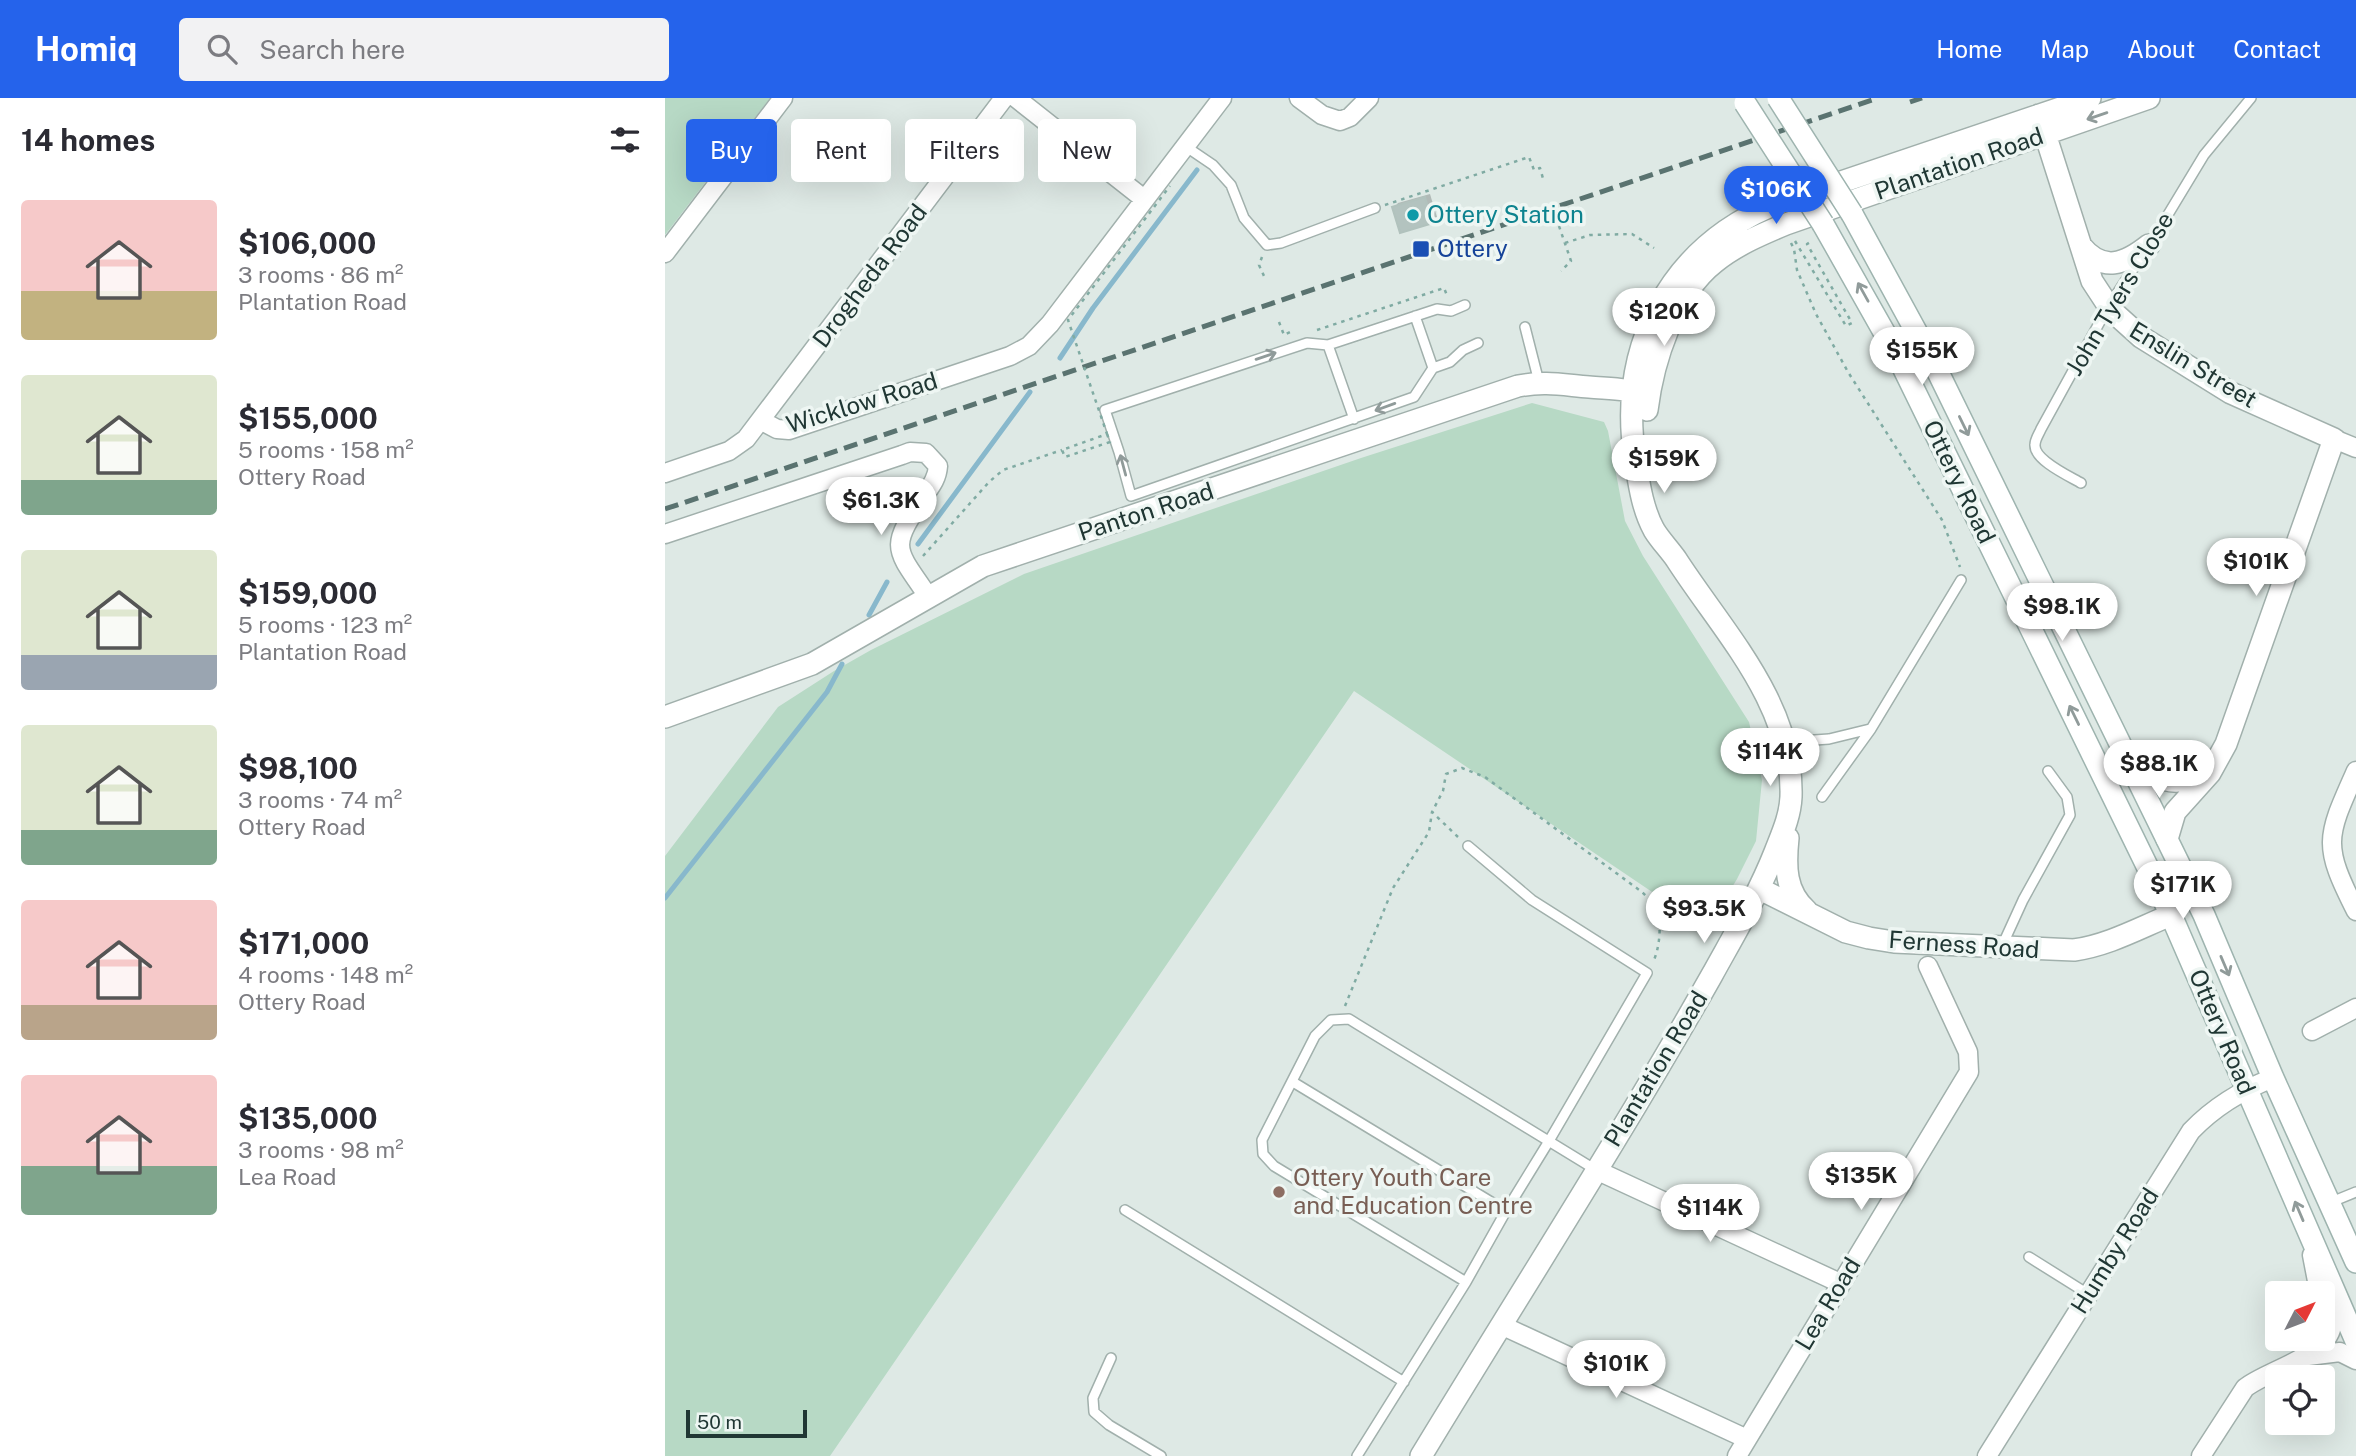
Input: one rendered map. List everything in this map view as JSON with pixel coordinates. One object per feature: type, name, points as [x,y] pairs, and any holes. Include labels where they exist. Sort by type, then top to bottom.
[{"type":"street","points":[[665,253],[783,98]]},
{"type":"street","name":"Drogheda Road","points":[[762,421],[1004,98]]},
{"type":"street","points":[[1016,98],[1144,199],[1222,98]]},
{"type":"street","points":[[1299,98],[1322,115],[1340,121],[1349,117],[1369,98]]},
{"type":"street","name":"Ottery Road","points":[[1778,98],[1852,214],[1936,369],[2204,915],[2273,1078],[2356,1262]]},
{"type":"street","name":"Plantation Road","points":[[2042,124],[2089,98]]},
{"type":"street","name":"Plantation Road","points":[[1674,555],[1651,488],[1641,394],[1640,350],[1655,313],[1691,260],[1721,232],[1741,219],[1773,205],[2042,124],[2149,98]]},
{"type":"street","name":"Ottery Road","points":[[1743,100],[1818,233],[1897,355],[2171,915],[2356,1341]]},
{"type":"street","name":"Enslin Street","points":[[2042,124],[2092,281],[2108,307],[2124,324],[2231,393],[2356,448]]},
{"type":"street","name":"Wicklow Road","points":[[665,473],[737,448],[762,421],[777,429],[789,430],[1010,356],[1029,346],[1050,324],[1144,199]]},
{"type":"street","points":[[2080,244],[2094,260],[2107,264],[2128,258],[2149,245]]},
{"type":"street","name":"Panton Road","points":[[665,717],[812,664],[852,643],[928,596],[997,560],[1518,386],[1539,382],[1641,394]]},
{"type":"street","points":[[1590,387],[1616,407],[1627,426],[1633,445]]},
{"type":"street","name":"Plantation Road","points":[[1421,1456],[1685,1022],[1760,889],[1789,818],[1791,779],[1786,742],[1764,690],[1674,555],[1655,531],[1647,513],[1633,445],[1632,407],[1641,394]]},
{"type":"street","points":[[2167,839],[2175,812],[2210,773],[2230,733],[2334,439]]},
{"type":"street","points":[[665,534],[910,452],[926,453],[938,466],[937,477],[902,530],[899,543],[902,560],[928,596]]},
{"type":"street","points":[[2123,750],[2158,778],[2175,783],[2190,781],[2210,773]]},
{"type":"street","points":[[2356,771],[2334,822],[2331,837],[2337,874],[2356,911]]},
{"type":"street","points":[[1789,818],[1787,875],[1797,901],[1811,915]]},
{"type":"street","name":"Ferness Road","points":[[1760,889],[1846,932],[1893,942],[2057,951],[2092,947],[2171,915]]},
{"type":"street","name":"Lea Road","points":[[1737,1456],[1969,1072],[1969,1052],[1928,966]]},
{"type":"street","points":[[2312,1031],[2356,1008]]},
{"type":"street","name":"Humby Road","points":[[1987,1456],[2191,1131],[2203,1118],[2246,1088],[2273,1078]]},
{"type":"street","points":[[1596,1170],[1840,1283]]},
{"type":"street","points":[[2305,1357],[2327,1337],[2333,1327],[2318,1281],[2311,1241]]},
{"type":"street","points":[[1501,1325],[1747,1439]]},
{"type":"street","points":[[2201,1456],[2245,1388],[2253,1381],[2305,1357],[2340,1352],[2356,1360]]},
{"type":"lane","name":"John Tyers Close","points":[[2081,483],[2045,461],[2037,452],[2035,444],[2041,429],[2108,307],[2204,155],[2251,98]]},
{"type":"lane","points":[[1185,146],[1213,165],[1231,185],[1244,218],[1267,245],[1281,243],[1375,208]]},
{"type":"lane","points":[[1465,306],[1451,311],[1437,309],[1328,345],[1307,343],[1105,410],[1131,496],[1414,397],[1433,368],[1450,362],[1463,350],[1478,343]]},
{"type":"lane","points":[[1415,316],[1433,368]]},
{"type":"lane","points":[[1524,327],[1539,382]]},
{"type":"lane","points":[[1328,345],[1354,419]]},
{"type":"lane","points":[[1822,797],[1871,729],[1961,580]]},
{"type":"lane","points":[[1786,742],[1829,739],[1871,729]]},
{"type":"lane","points":[[2001,948],[2023,900],[2070,815],[2067,797],[2048,771]]},
{"type":"lane","points":[[1357,1456],[1466,1282],[1647,973],[1532,900],[1468,846]]},
{"type":"lane","points":[[1466,1282],[1268,1162],[1261,1149],[1262,1140],[1315,1036],[1331,1020],[1349,1019],[1596,1170]]},
{"type":"lane","points":[[1293,1082],[1506,1210]]},
{"type":"lane","points":[[2329,1203],[2356,1192]]},
{"type":"lane","points":[[1125,1210],[1403,1382]]},
{"type":"lane","points":[[2029,1257],[2088,1294]]},
{"type":"lane","points":[[1111,1359],[1093,1398],[1094,1412],[1109,1425],[1161,1456]]},
{"type":"path","points":[[1375,208],[1529,157],[1534,170],[1540,168],[1544,182]]},
{"type":"path","points":[[1062,450],[1065,457],[1110,442],[1067,320],[1170,186]]},
{"type":"path","points":[[1559,226],[1571,261],[1561,271]]},
{"type":"path","points":[[1790,232],[1846,326],[1852,323],[1807,244],[1818,233]]},
{"type":"path","points":[[1566,243],[1590,235],[1632,234],[1654,248]]},
{"type":"path","points":[[1790,241],[1797,270],[1832,344],[1893,446],[1942,520],[1960,564],[1961,580]]},
{"type":"path","points":[[1259,265],[1264,276]]},
{"type":"path","points":[[1305,334],[1444,288],[1449,302]]},
{"type":"path","points":[[1279,322],[1285,335],[1290,332],[1293,338]]},
{"type":"path","points":[[902,560],[922,556],[989,481],[1003,470],[1107,435]]},
{"type":"path","points":[[1339,1019],[1393,888],[1429,832],[1446,774],[1462,768],[1485,777],[1642,892],[1656,907],[1657,952],[1647,973]]},
{"type":"path","points":[[1433,812],[1468,846]]},
{"type":"green space","points":[[665,98],[770,98],[754,119],[686,119],[686,182],[706,182],[665,235]]},
{"type":"green space","points":[[1532,403],[1604,422],[1625,521],[1643,556],[1749,722],[1762,780],[1756,841],[1707,929],[1354,691],[830,1456],[665,1456],[665,856],[778,707],[871,650],[1024,574],[1361,458]]},
{"type":"building","name":"Ottery Station","points":[[1425,197],[1433,223],[1400,233],[1392,207]]},
{"type":"waterway","points":[[1060,358],[1093,308],[1197,170]]},
{"type":"waterway","points":[[918,544],[1030,392]]},
{"type":"waterway","points":[[869,615],[887,582]]},
{"type":"waterway","points":[[665,898],[827,692],[842,664]]},
{"type":"railway","points":[[665,509],[1878,98]]},
{"type":"railway","points":[[1910,102],[1922,98]]},
{"type":"place","name":"Ottery Station","points":[[1413,215]]},
{"type":"place","name":"Ottery","points":[[1421,249]]},
{"type":"place","name":"Ottery Youth Care and Education Centre","points":[[1279,1192]]}]
